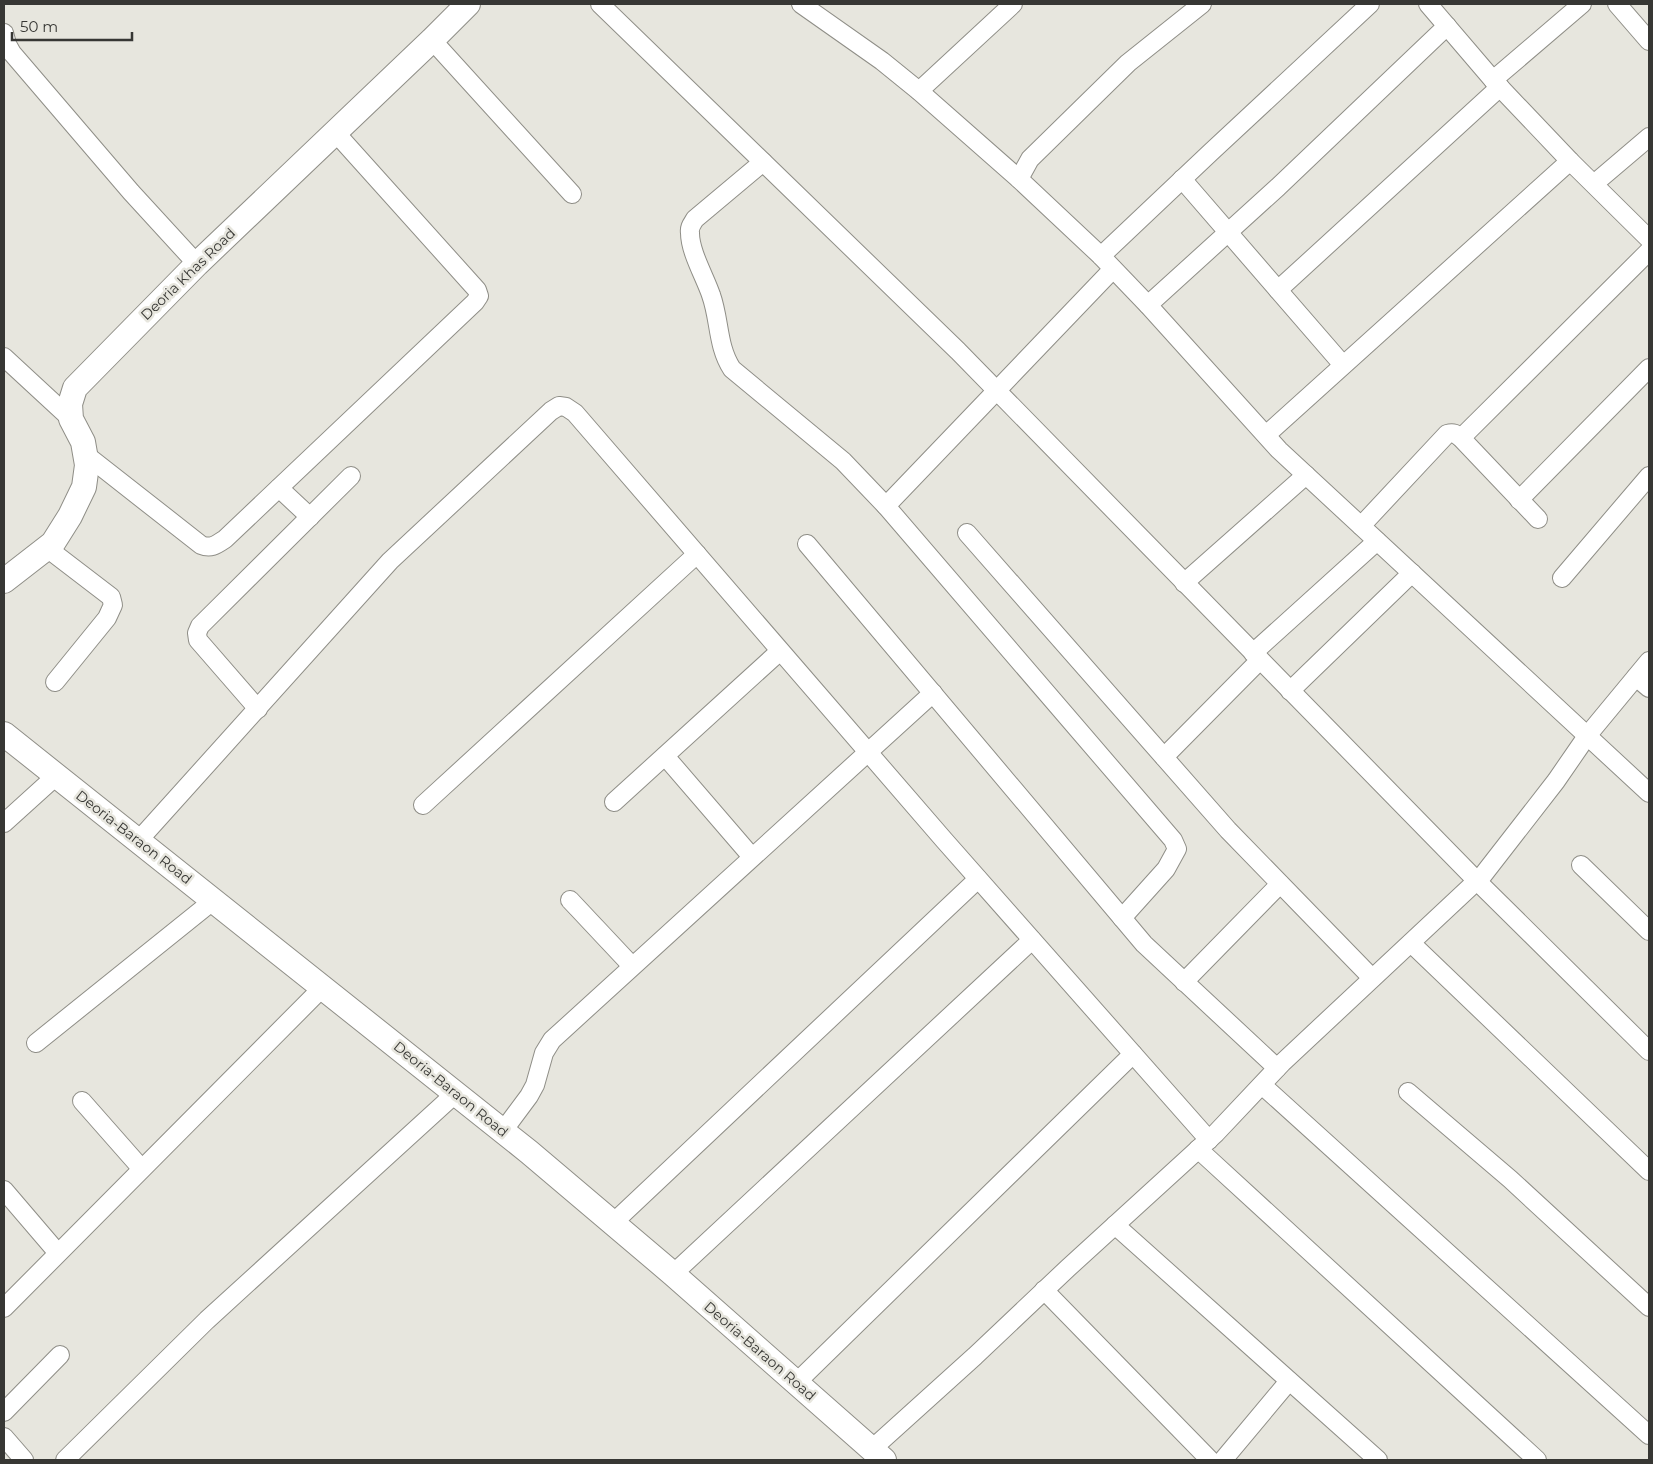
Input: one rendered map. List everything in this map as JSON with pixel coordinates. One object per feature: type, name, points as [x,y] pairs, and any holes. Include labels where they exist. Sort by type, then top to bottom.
[{"type":"street","name":"Deoria Khas Road","points":[[71,419],[70,404],[75,388],[197,264],[468,4]]},
{"type":"street","points":[[600,4],[951,344],[1477,881],[1649,1051]]},
{"type":"street","points":[[801,4],[882,61],[1019,179],[1101,256],[1266,435],[1306,475],[1649,793]]},
{"type":"street","points":[[919,91],[1012,4]]},
{"type":"street","points":[[1019,179],[1030,159],[1128,63],[1202,4]]},
{"type":"street","points":[[1101,256],[1370,4]]},
{"type":"street","points":[[1428,4],[1497,84],[1570,161],[1595,183],[1649,239]]},
{"type":"street","points":[[1278,290],[1582,4]]},
{"type":"street","points":[[1617,4],[1649,41]]},
{"type":"street","points":[[1148,305],[1447,26]]},
{"type":"street","points":[[4,33],[12,53],[131,192],[197,264]]},
{"type":"street","points":[[432,40],[572,194]]},
{"type":"street","points":[[85,454],[201,545],[207,547],[214,546],[224,539],[479,296],[477,290],[335,132]]},
{"type":"street","points":[[1595,183],[1649,136]]},
{"type":"street","points":[[1266,435],[1570,161]]},
{"type":"street","points":[[763,162],[695,219],[690,226],[692,246],[717,315],[721,349],[732,369],[843,461],[886,506],[1173,840],[1177,849],[1172,861],[1122,918]]},
{"type":"street","points":[[1182,179],[1343,365]]},
{"type":"street","points":[[1461,438],[1649,251]]},
{"type":"street","points":[[886,506],[1113,269]]},
{"type":"street","points":[[4,357],[71,419],[83,442],[87,464],[84,487],[70,516],[53,543],[6,575]]},
{"type":"street","points":[[1519,500],[1649,368]]},
{"type":"street","points":[[138,841],[390,561],[551,411],[559,406],[566,407],[575,413],[867,752],[1133,1054],[1203,1144],[1537,1460]]},
{"type":"street","points":[[1361,526],[1447,434],[1455,433],[1538,519]]},
{"type":"street","points":[[1184,583],[1306,475]]},
{"type":"street","points":[[258,709],[198,640],[197,633],[200,626],[352,476]]},
{"type":"street","points":[[1562,578],[1649,476]]},
{"type":"street","points":[[278,488],[310,518]]},
{"type":"street","points":[[967,533],[1228,830],[1372,978]]},
{"type":"street","points":[[1164,757],[1256,657],[1377,541]]},
{"type":"street","points":[[808,544],[1144,944],[1277,1068]]},
{"type":"street","points":[[47,548],[111,597],[112,605],[107,618],[55,682]]},
{"type":"street","points":[[423,805],[697,554]]},
{"type":"street","points":[[1290,691],[1412,574]]},
{"type":"street","points":[[614,802],[780,651]]},
{"type":"street","points":[[878,1455],[975,1356],[1203,1144],[1277,1068],[1477,881],[1556,781],[1587,736],[1643,682],[1649,661]]},
{"type":"street","points":[[503,1131],[535,1085],[544,1053],[552,1040],[933,693]]},
{"type":"street","name":"Deoria-Baraon Road","points":[[4,734],[503,1131],[673,1274],[878,1455]]},
{"type":"street","points":[[665,756],[752,857]]},
{"type":"street","points":[[4,823],[56,776]]},
{"type":"street","points":[[1581,865],[1649,931]]},
{"type":"street","points":[[613,1223],[978,879]]},
{"type":"street","points":[[1184,982],[1280,884]]},
{"type":"street","points":[[36,1043],[214,900]]},
{"type":"street","points":[[570,900],[632,966]]},
{"type":"street","points":[[673,1274],[1032,940]]},
{"type":"street","points":[[1411,943],[1649,1171]]},
{"type":"street","points":[[6,1301],[323,987]]},
{"type":"street","points":[[796,1383],[1133,1054]]},
{"type":"street","points":[[1262,1085],[1649,1436]]},
{"type":"street","points":[[1408,1092],[1510,1179],[1649,1307]]},
{"type":"street","points":[[65,1460],[207,1320],[456,1093]]},
{"type":"street","points":[[82,1101],[141,1168]]},
{"type":"street","points":[[4,1190],[57,1252]]},
{"type":"street","points":[[1115,1225],[1378,1460]]},
{"type":"street","points":[[1044,1290],[1210,1460]]},
{"type":"street","points":[[4,1412],[60,1356]]},
{"type":"street","points":[[1223,1460],[1290,1381]]},
{"type":"street","points":[[4,1437],[24,1460]]}]
